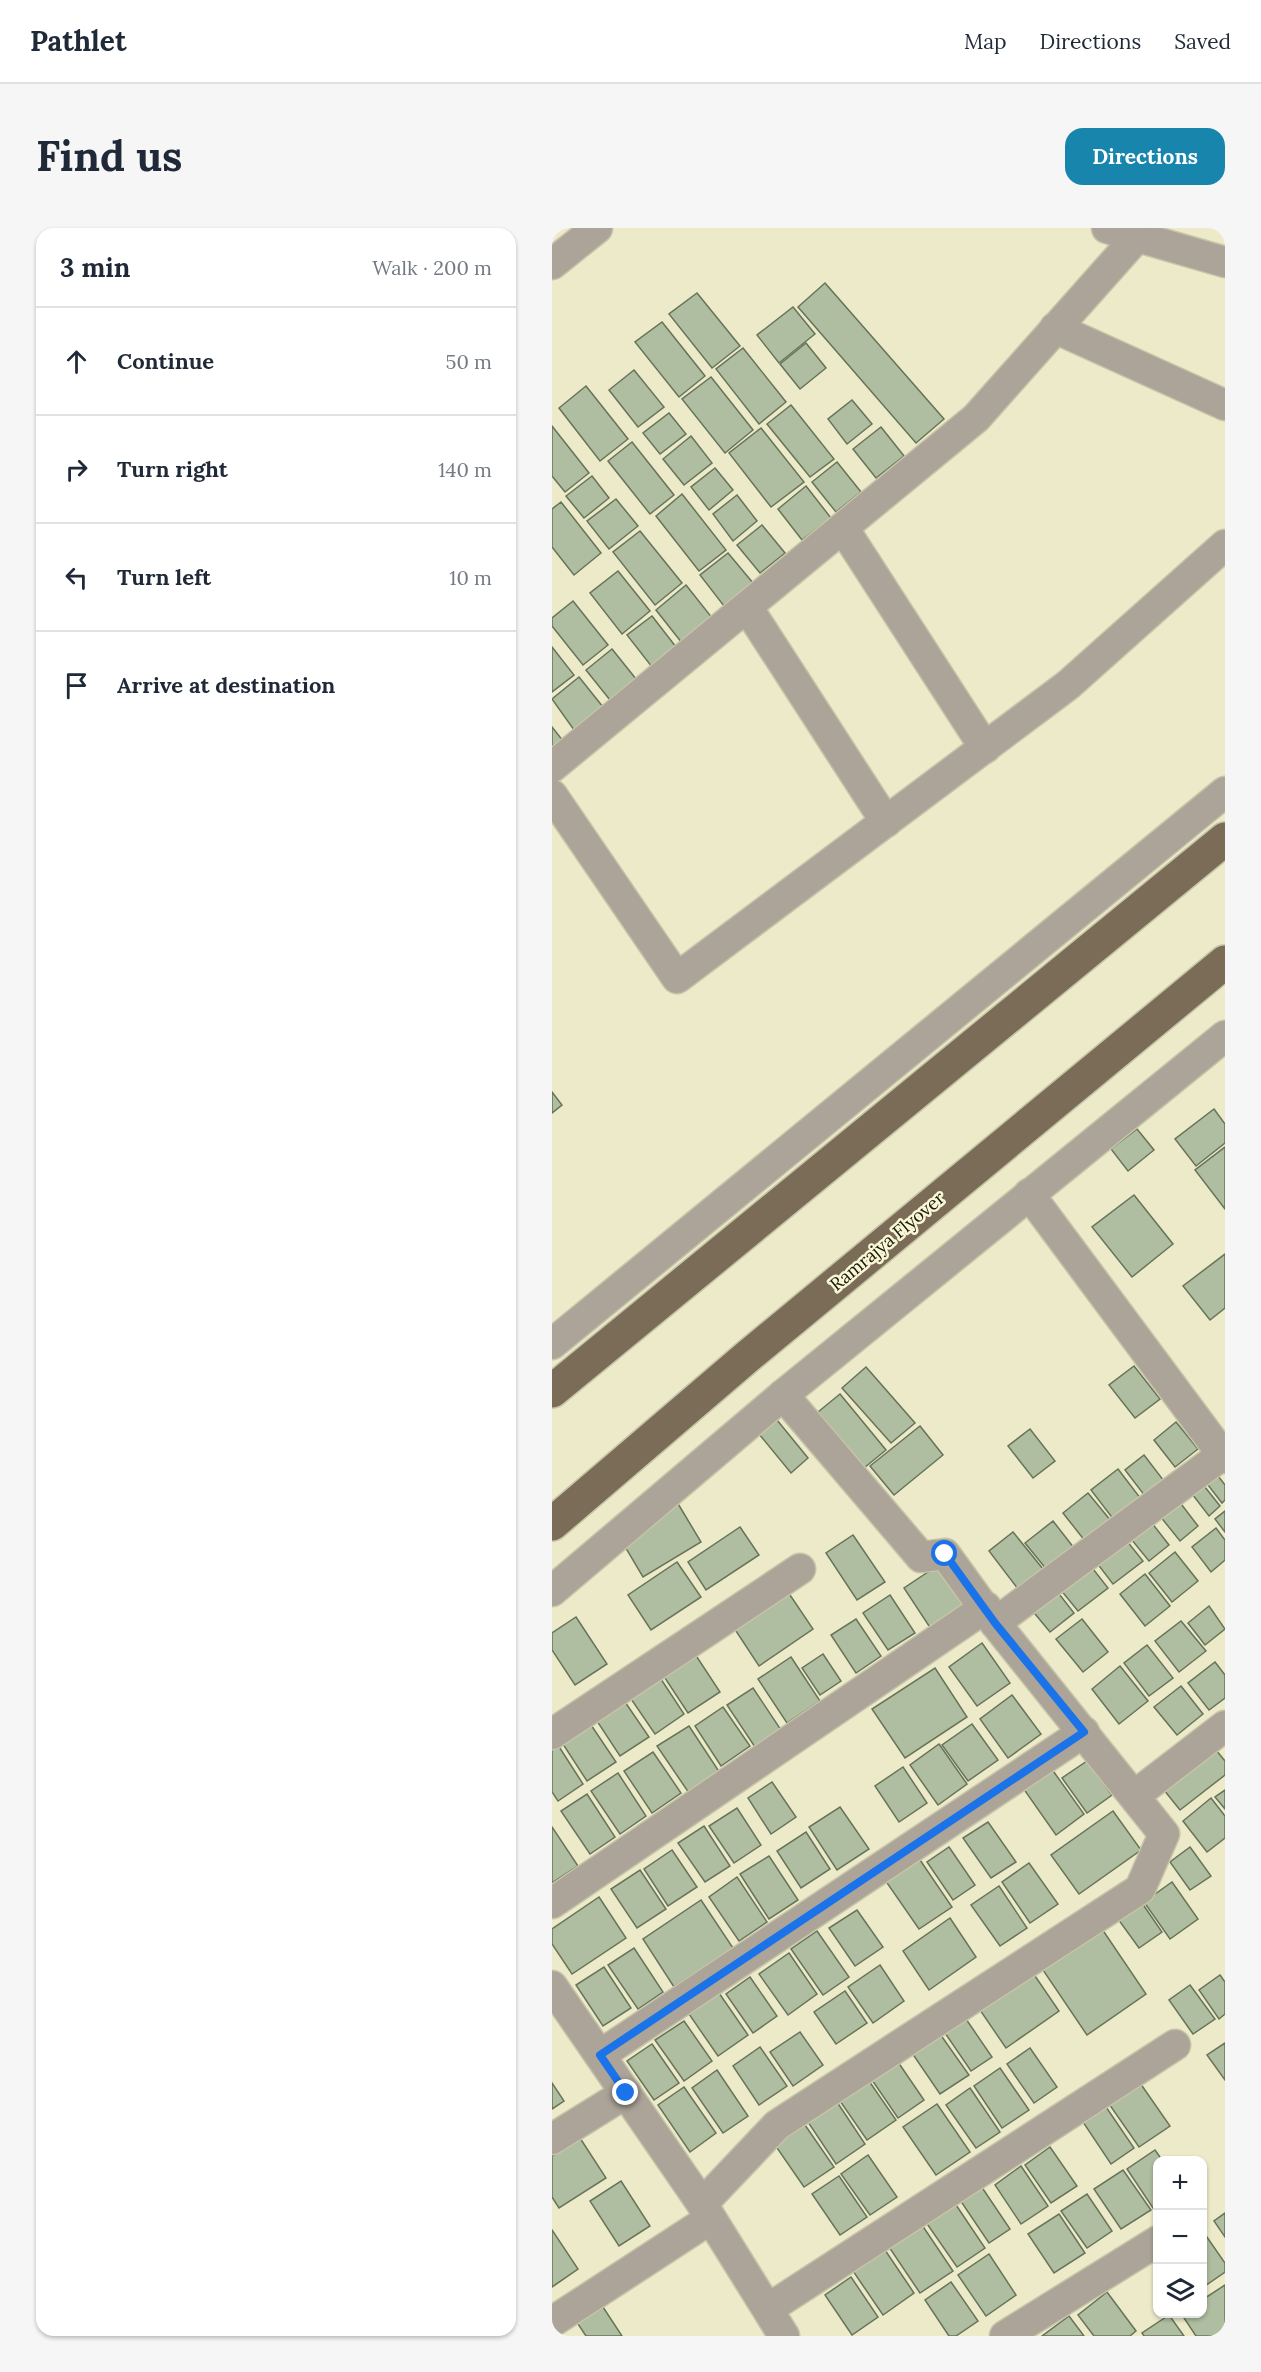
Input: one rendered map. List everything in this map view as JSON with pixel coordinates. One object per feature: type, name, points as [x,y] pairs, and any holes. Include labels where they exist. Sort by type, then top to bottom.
[{"type":"main road","points":[[552,1391],[1225,839]]},
{"type":"main road","name":"Ramrajya Flyover","points":[[552,1524],[747,1357],[1225,962]]},
{"type":"street","points":[[552,264],[597,228]]},
{"type":"street","points":[[1107,228],[1225,261]]},
{"type":"street","points":[[552,767],[976,418],[1137,237]]},
{"type":"street","points":[[1055,328],[1225,405]]},
{"type":"street","points":[[843,528],[985,748]]},
{"type":"street","points":[[552,795],[677,978],[1068,686],[1225,545]]},
{"type":"street","points":[[747,607],[886,822]]},
{"type":"street","points":[[552,1344],[1225,792]]},
{"type":"street","points":[[552,1591],[783,1395],[1225,1036]]},
{"type":"street","points":[[552,1903],[991,1615],[1224,1456],[1029,1194]]},
{"type":"street","points":[[552,2322],[706,2212],[777,2125],[1140,1889],[1164,1834],[945,1554],[921,1557],[783,1395]]},
{"type":"street","points":[[552,1734],[800,1569]]},
{"type":"street","points":[[1134,1796],[1225,1726]]},
{"type":"street","points":[[600,2055],[1084,1732]]},
{"type":"street","points":[[552,1986],[706,2212],[784,2336]]},
{"type":"street","points":[[768,2309],[1175,2045]]},
{"type":"street","points":[[552,2139],[626,2093]]},
{"type":"street","points":[[1005,2336],[1153,2244]]},
{"type":"building","points":[[825,283],[944,419],[916,443],[798,307]]},
{"type":"building","points":[[697,293],[740,346],[712,368],[669,314]]},
{"type":"building","points":[[793,307],[815,334],[779,363],[757,335]]},
{"type":"building","points":[[662,322],[705,376],[679,397],[635,342]]},
{"type":"building","points":[[806,343],[826,368],[800,389],[780,364]]},
{"type":"building","points":[[743,348],[786,402],[759,424],[716,369]]},
{"type":"building","points":[[634,370],[664,407],[638,427],[609,390]]},
{"type":"building","points":[[711,377],[753,430],[725,453],[682,399]]},
{"type":"building","points":[[586,386],[628,439],[600,461],[559,408]]},
{"type":"building","points":[[852,400],[872,424],[847,444],[828,419]]},
{"type":"building","points":[[791,405],[834,459],[810,477],[767,424]]},
{"type":"building","points":[[669,413],[686,434],[660,454],[643,433]]},
{"type":"building","points":[[552,426],[589,473],[565,492],[552,476]]},
{"type":"building","points":[[881,427],[904,456],[876,478],[853,449]]},
{"type":"building","points":[[761,428],[804,482],[771,507],[729,453]]},
{"type":"building","points":[[691,436],[712,463],[684,485],[663,459]]},
{"type":"building","points":[[632,442],[674,495],[650,514],[608,461]]},
{"type":"building","points":[[837,462],[861,492],[836,512],[812,482]]},
{"type":"building","points":[[715,468],[733,490],[709,510],[691,487]]},
{"type":"building","points":[[592,476],[609,498],[584,518],[566,496]]},
{"type":"building","points":[[806,486],[831,518],[802,540],[778,509]]},
{"type":"building","points":[[682,494],[726,550],[699,571],[656,516]]},
{"type":"building","points":[[737,495],[757,521],[733,541],[713,514]]},
{"type":"building","points":[[616,499],[638,526],[609,549],[587,521]]},
{"type":"building","points":[[561,502],[601,553],[574,575],[552,547],[552,509]]},
{"type":"building","points":[[762,525],[785,553],[760,573],[737,545]]},
{"type":"building","points":[[640,531],[682,583],[655,605],[613,552]]},
{"type":"building","points":[[728,553],[753,583],[724,606],[700,575]]},
{"type":"building","points":[[618,571],[650,611],[622,634],[590,593]]},
{"type":"building","points":[[686,585],[713,619],[682,643],[656,610]]},
{"type":"building","points":[[573,601],[608,645],[583,665],[552,626],[552,618]]},
{"type":"building","points":[[652,616],[676,647],[652,667],[627,635]]},
{"type":"building","points":[[552,647],[574,675],[552,692]]},
{"type":"building","points":[[612,649],[636,679],[610,700],[586,670]]},
{"type":"building","points":[[579,677],[603,707],[574,730],[552,699]]},
{"type":"building","points":[[552,727],[564,742],[552,751]]},
{"type":"building","points":[[552,1092],[562,1105],[552,1113]]},
{"type":"building","points":[[1214,1109],[1225,1124],[1225,1143],[1196,1166],[1175,1139]]},
{"type":"building","points":[[1137,1129],[1154,1150],[1128,1171],[1111,1149]]},
{"type":"building","points":[[1225,1147],[1225,1209],[1195,1170]]},
{"type":"building","points":[[1134,1195],[1173,1244],[1132,1277],[1092,1227]]},
{"type":"building","points":[[1225,1254],[1225,1308],[1210,1320],[1183,1286]]},
{"type":"building","points":[[1134,1366],[1160,1399],[1135,1418],[1109,1385]]},
{"type":"building","points":[[866,1367],[915,1423],[891,1443],[842,1388]]},
{"type":"building","points":[[840,1394],[886,1450],[864,1468],[818,1412]]},
{"type":"building","points":[[777,1420],[808,1458],[791,1473],[759,1434]]},
{"type":"building","points":[[1176,1422],[1198,1449],[1175,1467],[1154,1440]]},
{"type":"building","points":[[920,1426],[943,1455],[894,1495],[870,1466]]},
{"type":"building","points":[[1030,1429],[1055,1461],[1033,1478],[1008,1446]]},
{"type":"building","points":[[1144,1455],[1164,1481],[1145,1496],[1125,1470]]},
{"type":"building","points":[[1212,1468],[1225,1485],[1225,1500],[1222,1503],[1201,1476]]},
{"type":"building","points":[[1118,1469],[1141,1499],[1114,1520],[1091,1490]]},
{"type":"building","points":[[1197,1477],[1220,1506],[1209,1516],[1186,1486]]},
{"type":"building","points":[[1088,1493],[1111,1521],[1085,1541],[1063,1513]]},
{"type":"building","points":[[1175,1496],[1198,1526],[1180,1541],[1156,1511]]},
{"type":"building","points":[[677,1502],[701,1542],[643,1577],[624,1545]]},
{"type":"building","points":[[1225,1511],[1225,1532],[1215,1519]]},
{"type":"building","points":[[1148,1518],[1169,1545],[1149,1561],[1127,1534]]},
{"type":"building","points":[[1053,1521],[1074,1548],[1047,1570],[1025,1543]]},
{"type":"building","points":[[740,1527],[759,1555],[706,1590],[688,1562]]},
{"type":"building","points":[[1216,1528],[1225,1540],[1225,1560],[1211,1572],[1192,1547]]},
{"type":"building","points":[[1013,1532],[1043,1569],[1018,1589],[989,1551]]},
{"type":"building","points":[[853,1535],[885,1582],[857,1600],[826,1553]]},
{"type":"building","points":[[1122,1535],[1143,1561],[1113,1584],[1093,1558]]},
{"type":"building","points":[[1175,1552],[1198,1581],[1172,1602],[1149,1573]]},
{"type":"building","points":[[1086,1560],[1108,1588],[1078,1611],[1055,1583]]},
{"type":"building","points":[[677,1562],[701,1597],[651,1630],[628,1595]]},
{"type":"building","points":[[937,1566],[964,1607],[931,1629],[904,1588]]},
{"type":"building","points":[[1145,1574],[1170,1606],[1145,1626],[1120,1594]]},
{"type":"building","points":[[1056,1590],[1074,1613],[1050,1632],[1031,1609]]},
{"type":"building","points":[[788,1592],[813,1629],[759,1666],[734,1628]]},
{"type":"building","points":[[890,1595],[915,1633],[888,1650],[863,1613]]},
{"type":"building","points":[[1209,1606],[1225,1629],[1205,1645],[1188,1623]]},
{"type":"building","points":[[576,1617],[607,1664],[575,1685],[552,1650],[552,1633]]},
{"type":"building","points":[[856,1619],[881,1656],[856,1673],[831,1635]]},
{"type":"building","points":[[1082,1619],[1108,1652],[1083,1672],[1056,1639]]},
{"type":"building","points":[[1181,1621],[1206,1651],[1179,1672],[1155,1641]]},
{"type":"building","points":[[982,1643],[1010,1683],[977,1706],[949,1667]]},
{"type":"building","points":[[1147,1645],[1173,1678],[1149,1696],[1124,1663]]},
{"type":"building","points":[[693,1651],[720,1692],[688,1713],[661,1672]]},
{"type":"building","points":[[823,1654],[841,1681],[820,1695],[802,1668]]},
{"type":"building","points":[[791,1657],[820,1701],[787,1723],[758,1679]]},
{"type":"building","points":[[1215,1662],[1225,1675],[1225,1698],[1209,1710],[1188,1683]]},
{"type":"building","points":[[1120,1666],[1148,1701],[1119,1724],[1092,1689]]},
{"type":"building","points":[[935,1668],[967,1717],[905,1758],[872,1709]]},
{"type":"building","points":[[657,1673],[684,1714],[655,1734],[627,1693]]},
{"type":"building","points":[[1181,1686],[1203,1714],[1177,1735],[1154,1707]]},
{"type":"building","points":[[753,1688],[783,1733],[757,1750],[727,1705]]},
{"type":"building","points":[[1012,1695],[1041,1734],[1008,1758],[980,1719]]},
{"type":"building","points":[[623,1699],[649,1737],[620,1756],[595,1718]]},
{"type":"building","points":[[723,1707],[750,1746],[721,1766],[695,1726]]},
{"type":"building","points":[[587,1719],[616,1762],[587,1781],[559,1738]]},
{"type":"building","points":[[972,1724],[998,1760],[968,1781],[942,1745]]},
{"type":"building","points":[[689,1726],[720,1773],[689,1793],[657,1746]]},
{"type":"building","points":[[556,1742],[583,1784],[558,1801],[552,1792],[552,1744]]},
{"type":"building","points":[[939,1744],[967,1784],[938,1805],[910,1765]]},
{"type":"building","points":[[1211,1744],[1225,1761],[1225,1775],[1180,1810],[1160,1785]]},
{"type":"building","points":[[653,1752],[681,1793],[652,1813],[624,1771]]},
{"type":"building","points":[[1087,1761],[1112,1795],[1087,1813],[1062,1778]]},
{"type":"building","points":[[903,1767],[927,1803],[899,1822],[875,1786]]},
{"type":"building","points":[[1051,1768],[1084,1814],[1056,1835],[1023,1788]]},
{"type":"building","points":[[618,1773],[646,1816],[620,1834],[591,1791]]},
{"type":"building","points":[[772,1782],[796,1817],[771,1834],[748,1798]]},
{"type":"building","points":[[1225,1790],[1225,1809],[1215,1797]]},
{"type":"building","points":[[587,1794],[615,1837],[590,1854],[561,1811]]},
{"type":"building","points":[[1211,1798],[1225,1816],[1225,1838],[1207,1852],[1183,1821]]},
{"type":"building","points":[[840,1807],[869,1849],[837,1870],[809,1827]]},
{"type":"building","points":[[737,1808],[761,1845],[734,1863],[709,1826]]},
{"type":"building","points":[[1113,1811],[1141,1850],[1079,1894],[1051,1855]]},
{"type":"building","points":[[988,1822],[1016,1862],[991,1878],[963,1838]]},
{"type":"building","points":[[704,1826],[730,1866],[705,1882],[678,1843]]},
{"type":"building","points":[[552,1827],[578,1866],[552,1883]]},
{"type":"building","points":[[806,1832],[830,1869],[801,1888],[777,1851]]},
{"type":"building","points":[[949,1847],[975,1885],[953,1900],[927,1862]]},
{"type":"building","points":[[1190,1847],[1211,1876],[1190,1890],[1170,1862]]},
{"type":"building","points":[[672,1850],[697,1887],[668,1906],[644,1869]]},
{"type":"building","points":[[769,1856],[798,1900],[769,1919],[740,1874]]},
{"type":"building","points":[[918,1857],[952,1907],[919,1929],[885,1880]]},
{"type":"building","points":[[1029,1863],[1058,1904],[1030,1923],[1002,1882]]},
{"type":"building","points":[[640,1870],[666,1909],[637,1928],[611,1889]]},
{"type":"building","points":[[737,1877],[767,1922],[739,1941],[709,1897]]},
{"type":"building","points":[[1172,1882],[1198,1919],[1170,1939],[1144,1902]]},
{"type":"building","points":[[999,1886],[1027,1928],[1000,1946],[971,1905]]},
{"type":"building","points":[[599,1897],[626,1938],[572,1974],[552,1944],[552,1929]]},
{"type":"building","points":[[701,1900],[733,1948],[674,1987],[643,1939]]},
{"type":"building","points":[[1142,1903],[1162,1932],[1139,1948],[1118,1919]]},
{"type":"building","points":[[857,1910],[883,1947],[855,1966],[829,1928]]},
{"type":"building","points":[[950,1918],[976,1957],[929,1990],[903,1951]]},
{"type":"building","points":[[1102,1929],[1146,1994],[1087,2035],[1043,1970]]},
{"type":"building","points":[[817,1931],[849,1977],[823,1995],[791,1949]]},
{"type":"building","points":[[634,1948],[663,1992],[638,2009],[608,1965]]},
{"type":"building","points":[[789,1953],[817,1994],[788,2015],[759,1974]]},
{"type":"building","points":[[880,1965],[904,2001],[873,2023],[848,1987]]},
{"type":"building","points":[[604,1967],[631,2008],[603,2026],[576,1985]]},
{"type":"building","points":[[1033,1973],[1059,2011],[1006,2048],[980,2010]]},
{"type":"building","points":[[1220,1975],[1225,1982],[1225,2014],[1219,2019],[1199,1990]]},
{"type":"building","points":[[750,1977],[777,2016],[753,2033],[726,1994]]},
{"type":"building","points":[[1190,1985],[1215,2019],[1193,2034],[1169,2000]]},
{"type":"building","points":[[845,1991],[867,2023],[836,2044],[814,2012]]},
{"type":"building","points":[[719,1993],[748,2035],[718,2056],[689,2014]]},
{"type":"building","points":[[966,2019],[992,2057],[971,2071],[945,2033]]},
{"type":"building","points":[[684,2021],[712,2061],[684,2081],[655,2040]]},
{"type":"building","points":[[800,2032],[823,2065],[793,2086],[770,2052]]},
{"type":"building","points":[[940,2034],[969,2075],[940,2094],[912,2053]]},
{"type":"building","points":[[1225,2043],[1225,2080],[1207,2055]]},
{"type":"building","points":[[652,2044],[679,2083],[654,2100],[627,2061]]},
{"type":"building","points":[[760,2047],[787,2086],[759,2105],[733,2066]]},
{"type":"building","points":[[1030,2048],[1057,2087],[1034,2103],[1007,2064]]},
{"type":"building","points":[[898,2062],[924,2100],[898,2118],[872,2080]]},
{"type":"building","points":[[1000,2068],[1029,2110],[1002,2128],[974,2086]]},
{"type":"building","points":[[717,2070],[748,2116],[723,2133],[692,2088]]},
{"type":"building","points":[[1138,2080],[1170,2126],[1139,2147],[1107,2101]]},
{"type":"building","points":[[869,2081],[896,2120],[867,2140],[840,2101]]},
{"type":"building","points":[[552,2083],[564,2101],[552,2109]]},
{"type":"building","points":[[684,2087],[716,2133],[690,2152],[658,2105]]},
{"type":"building","points":[[970,2088],[1000,2132],[976,2148],[946,2105]]},
{"type":"building","points":[[837,2102],[865,2144],[836,2164],[808,2122]]},
{"type":"building","points":[[937,2104],[970,2152],[936,2175],[903,2127]]},
{"type":"building","points":[[1106,2107],[1134,2148],[1111,2164],[1083,2122]]},
{"type":"building","points":[[805,2125],[834,2167],[804,2187],[775,2145]]},
{"type":"building","points":[[580,2138],[606,2178],[559,2208],[552,2197],[552,2156]]},
{"type":"building","points":[[1050,2147],[1077,2186],[1051,2203],[1025,2165]]},
{"type":"building","points":[[1155,2150],[1159,2156],[1153,2156],[1153,2208],[1127,2169]]},
{"type":"building","points":[[868,2155],[897,2197],[870,2215],[841,2174]]},
{"type":"building","points":[[1021,2166],[1048,2206],[1021,2224],[995,2185]]},
{"type":"building","points":[[1123,2170],[1151,2210],[1121,2229],[1094,2189]]},
{"type":"building","points":[[839,2176],[867,2217],[840,2235],[812,2194]]},
{"type":"building","points":[[621,2181],[650,2226],[619,2246],[590,2201]]},
{"type":"building","points":[[979,2183],[1010,2229],[989,2243],[958,2197]]},
{"type":"building","points":[[1087,2194],[1112,2231],[1087,2248],[1061,2211]]},
{"type":"building","points":[[952,2199],[985,2248],[957,2267],[923,2218]]},
{"type":"building","points":[[1225,2213],[1225,2237],[1214,2221]]},
{"type":"building","points":[[1059,2214],[1085,2253],[1054,2273],[1028,2234]]},
{"type":"building","points":[[922,2225],[953,2271],[920,2293],[889,2247]]},
{"type":"building","points":[[552,2230],[578,2269],[552,2287]]},
{"type":"building","points":[[1207,2237],[1225,2263],[1225,2272],[1207,2285]]},
{"type":"building","points":[[885,2250],[914,2293],[883,2315],[853,2271]]},
{"type":"building","points":[[989,2254],[1016,2295],[986,2316],[958,2275]]},
{"type":"building","points":[[851,2277],[878,2317],[852,2335],[825,2295]]},
{"type":"building","points":[[951,2282],[978,2321],[956,2336],[949,2336],[925,2300]]},
{"type":"building","points":[[1225,2285],[1225,2336],[1196,2336],[1184,2318],[1207,2318],[1207,2297]]},
{"type":"building","points":[[1107,2292],[1136,2331],[1130,2336],[1094,2336],[1078,2315]]},
{"type":"building","points":[[601,2304],[622,2336],[586,2336],[576,2321]]},
{"type":"building","points":[[1069,2316],[1084,2336],[1042,2336]]},
{"type":"building","points":[[1164,2318],[1171,2318],[1184,2336],[1144,2336],[1142,2333]]},
{"type":"route","points":[[626,2093],[600,2055],[1084,1732],[995,1623],[986,1607],[945,1554]]}]
